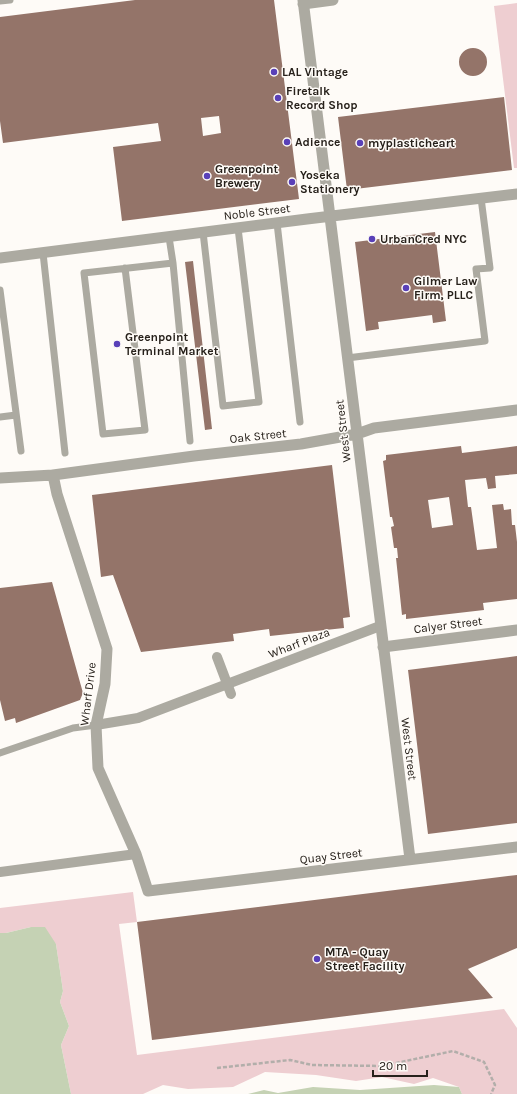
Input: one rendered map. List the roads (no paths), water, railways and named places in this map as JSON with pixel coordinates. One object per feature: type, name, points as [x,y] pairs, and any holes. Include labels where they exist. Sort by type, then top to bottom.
[{"type":"street","points":[[303,2],[333,0]]},
{"type":"street","name":"West Street","points":[[303,2],[410,859]]},
{"type":"street","name":"Noble Street","points":[[0,258],[517,194]]},
{"type":"street","name":"Oak Street","points":[[0,478],[52,475],[194,456],[302,444],[357,434],[374,428],[517,410]]},
{"type":"street","name":"Wharf Drive","points":[[52,475],[107,649],[105,684],[96,725],[98,768],[136,854],[148,891]]},
{"type":"street","name":"Wharf Plaza","points":[[96,725],[138,718],[229,689],[380,626]]},
{"type":"street","name":"Calyer Street","points":[[383,647],[517,630]]},
{"type":"street","points":[[217,657],[229,689]]},
{"type":"street","name":"Quay Street","points":[[148,891],[517,847]]},
{"type":"street","points":[[0,872],[136,854]]},
{"type":"lane","points":[[0,1],[10,0]]},
{"type":"lane","points":[[348,358],[485,341],[476,269],[490,268],[481,198]]},
{"type":"lane","points":[[277,223],[300,422]]},
{"type":"lane","points":[[202,232],[223,406],[259,402],[238,228]]},
{"type":"lane","points":[[169,237],[173,263],[190,441]]},
{"type":"lane","points":[[43,253],[65,453]]},
{"type":"lane","points":[[125,268],[146,430],[103,434],[84,273],[125,268],[173,263]]},
{"type":"lane","points":[[0,290],[20,451]]},
{"type":"lane","points":[[0,417],[16,415]]},
{"type":"lane","points":[[0,745],[2,753],[73,728],[96,725]]},
{"type":"place","name":"LAL Vintage","points":[[274,72]]},
{"type":"place","name":"Firetalk Record Shop","points":[[278,98]]},
{"type":"place","name":"Adience","points":[[287,142]]},
{"type":"place","name":"myplasticheart","points":[[360,143]]},
{"type":"place","name":"Greenpoint Brewery","points":[[207,176]]},
{"type":"place","name":"Yoseka Stationery","points":[[292,182]]},
{"type":"place","name":"UrbanCred NYC","points":[[372,239]]},
{"type":"place","name":"Gilmer Law Firm, PLLC","points":[[406,288]]},
{"type":"place","name":"Greenpoint Terminal Market","points":[[117,344]]},
{"type":"place","name":"MTA - Quay Street Facility","points":[[317,959]]}]
